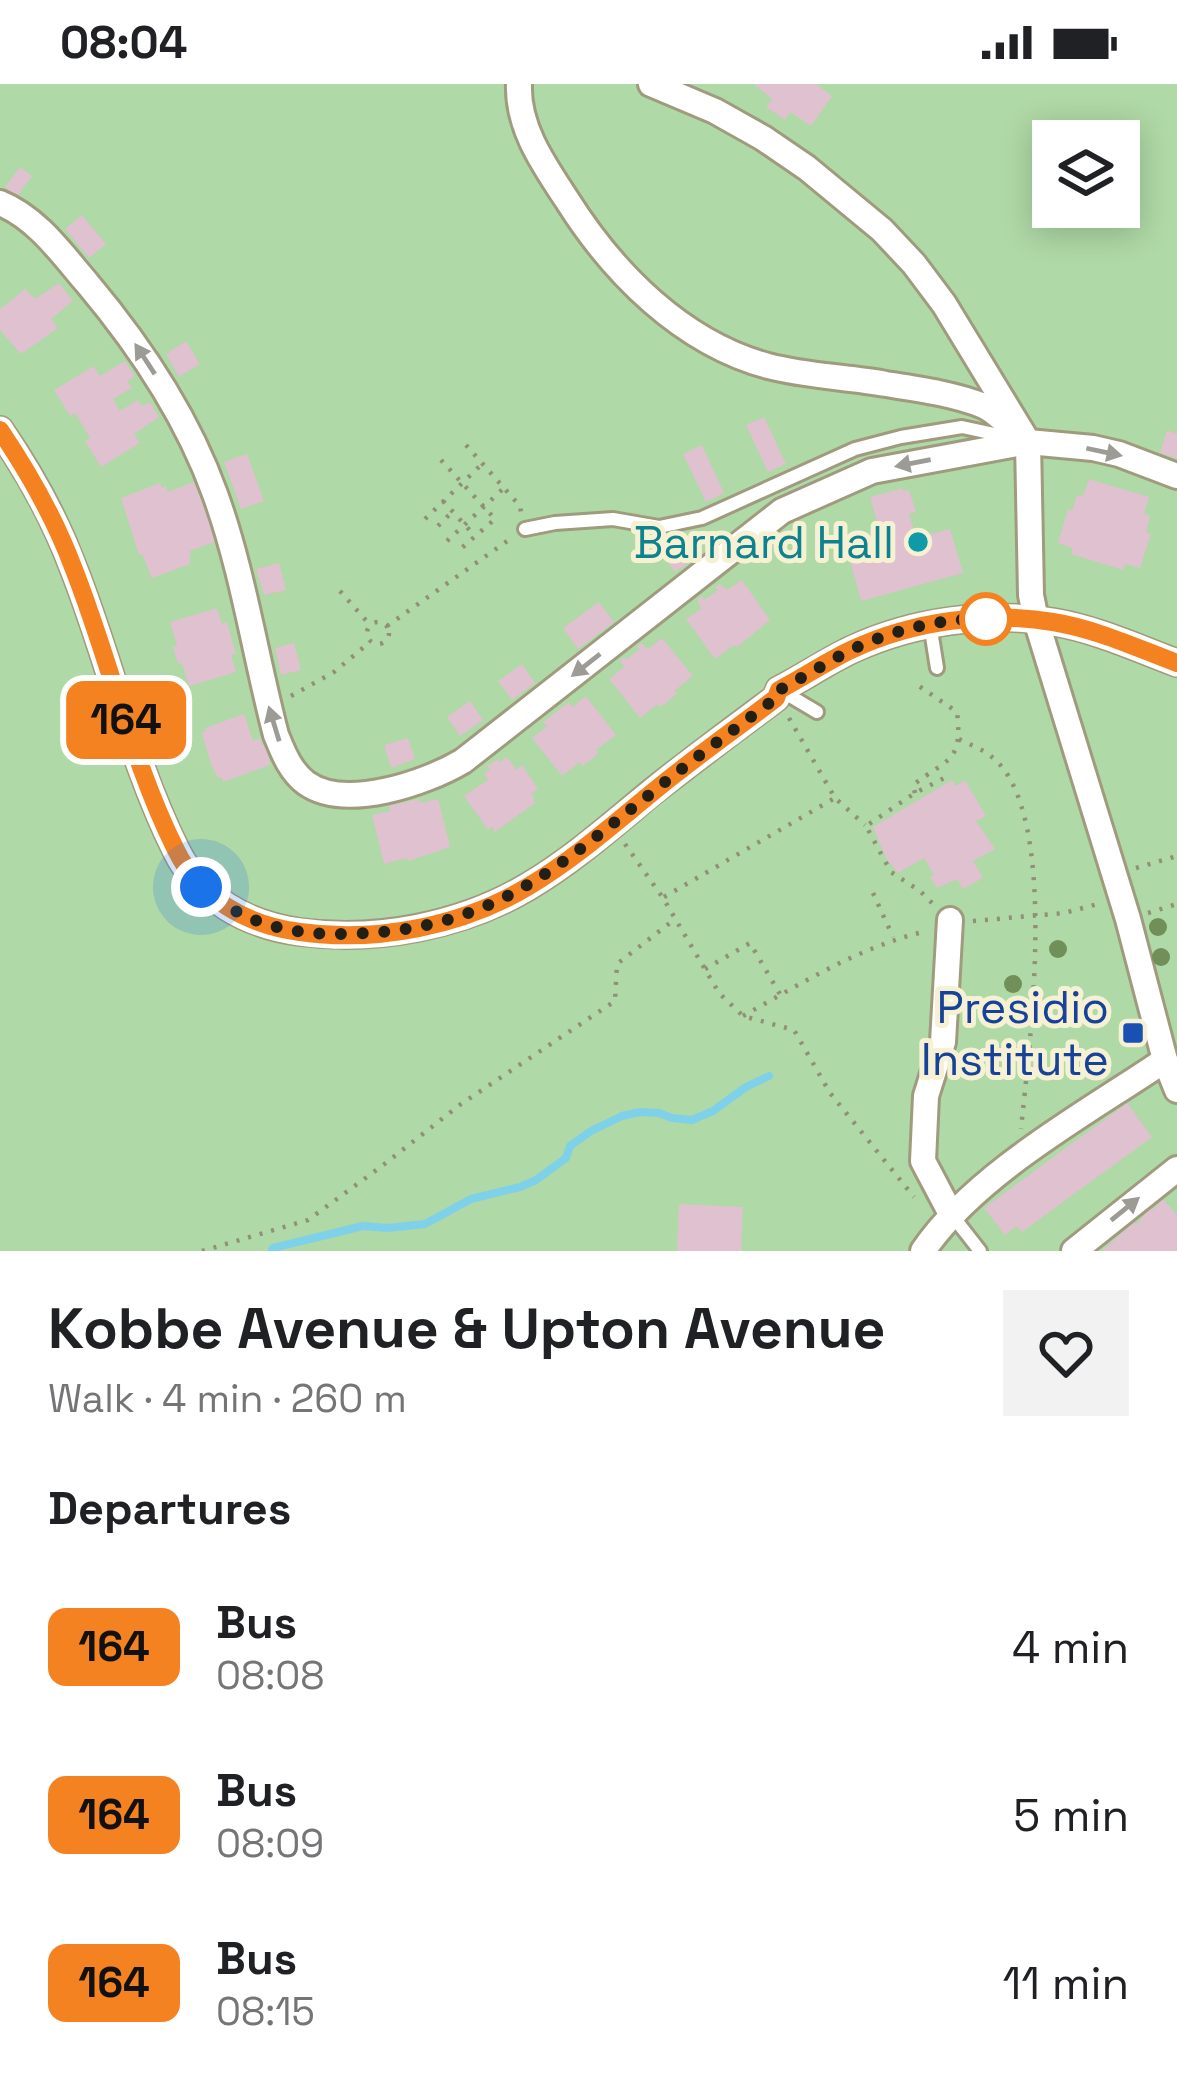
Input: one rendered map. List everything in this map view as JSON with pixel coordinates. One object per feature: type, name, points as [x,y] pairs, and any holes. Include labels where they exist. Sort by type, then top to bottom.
[{"type":"street","points":[[520,84],[523,124],[578,218],[629,280],[668,314],[720,347],[770,366],[926,390],[987,407],[1028,442]]},
{"type":"street","points":[[651,84],[763,138],[882,230],[944,304],[1028,442],[1031,595],[1036,620],[1177,1090]]},
{"type":"street","points":[[0,203],[38,229],[110,311],[161,384],[200,456],[229,536],[269,708],[288,763],[306,783],[332,795],[357,795],[428,778],[463,761],[782,511],[872,471],[1028,442],[1093,448],[1177,476]]},
{"type":"street","points":[[0,430],[68,554],[152,795],[177,852],[188,872],[214,899],[266,925],[313,934],[392,931],[452,920],[503,900],[575,854],[776,698],[779,690],[880,638],[965,619],[1036,620],[1082,628],[1177,663]]},
{"type":"street","points":[[950,920],[943,1042],[926,1096],[923,1161],[951,1214]]},
{"type":"street","points":[[923,1251],[951,1214],[1018,1160],[1165,1060]]},
{"type":"street","points":[[1075,1251],[1177,1169]]},
{"type":"lane","points":[[525,529],[613,519],[659,527],[702,518],[855,449],[921,434],[962,427],[1028,442]]},
{"type":"lane","points":[[930,624],[937,668]]},
{"type":"lane","points":[[779,690],[817,712]]},
{"type":"lane","points":[[951,1214],[980,1251]]},
{"type":"path","points":[[387,626],[525,529],[520,506],[466,445]]},
{"type":"path","points":[[441,460],[495,519],[457,552]]},
{"type":"path","points":[[425,519],[482,464]]},
{"type":"path","points":[[447,541],[504,488]]},
{"type":"path","points":[[443,502],[476,536]]},
{"type":"path","points":[[438,526],[453,512]]},
{"type":"path","points":[[340,591],[370,625]]},
{"type":"path","points":[[370,625],[387,626],[388,640],[377,645],[370,642],[370,625]]},
{"type":"path","points":[[269,708],[334,672],[370,642]]},
{"type":"path","points":[[915,793],[913,785],[951,760],[959,739],[957,712],[919,686]]},
{"type":"path","points":[[788,716],[836,798],[866,826],[891,872],[950,920]]},
{"type":"path","points":[[959,739],[994,758],[1013,783],[1023,809],[1036,916],[1018,1160]]},
{"type":"path","points":[[866,826],[950,775]]},
{"type":"path","points":[[662,898],[836,798]]},
{"type":"path","points":[[622,839],[718,993],[743,1016],[794,1030],[830,1094],[904,1185]]},
{"type":"path","points":[[1113,875],[1177,856]]},
{"type":"path","points":[[873,893],[894,938]]},
{"type":"path","points":[[1128,919],[1177,904]]},
{"type":"path","points":[[988,922],[1064,914],[1094,905]]},
{"type":"path","points":[[202,1251],[308,1220],[461,1103],[615,1001],[617,964],[675,919]]},
{"type":"path","points":[[743,1016],[856,955],[907,935]]},
{"type":"path","points":[[849,942],[856,955]]},
{"type":"path","points":[[705,969],[750,943],[781,996]]},
{"type":"path","points":[[809,965],[816,977]]},
{"type":"green space","points":[[0,84],[1177,84],[1177,1251],[0,1251]]},
{"type":"building","points":[[754,84],[816,84],[832,96],[811,126],[790,112],[785,120],[766,107],[772,99]]},
{"type":"building","points":[[20,167],[32,176],[17,196],[5,187]]},
{"type":"building","points":[[82,215],[106,244],[89,258],[65,229]]},
{"type":"building","points":[[59,283],[73,301],[51,319],[58,328],[21,354],[0,330],[0,309],[25,289],[35,299]]},
{"type":"building","points":[[186,341],[200,364],[179,377],[166,354]]},
{"type":"building","points":[[125,361],[135,376],[127,381],[132,388],[113,399],[120,411],[138,400],[142,406],[150,402],[159,417],[134,434],[140,443],[101,467],[75,413],[70,416],[54,390],[94,366],[100,376]]},
{"type":"building","points":[[764,417],[786,464],[768,472],[746,425]]},
{"type":"building","points":[[1167,430],[1177,434],[1177,458],[1160,453]]},
{"type":"building","points":[[702,445],[724,493],[706,502],[683,454]]},
{"type":"building","points":[[247,454],[264,501],[241,509],[224,462]]},
{"type":"building","points":[[1089,479],[1149,497],[1144,514],[1150,516],[1146,532],[1151,534],[1140,568],[1125,564],[1123,570],[1071,554],[1073,548],[1058,543],[1068,509],[1072,511],[1077,495],[1083,496]]},
{"type":"building","points":[[194,482],[217,541],[190,551],[190,564],[152,578],[139,555],[121,498],[160,483],[168,492]]},
{"type":"building","name":"Barnard Hall","points":[[909,490],[916,512],[909,514],[916,538],[950,529],[963,573],[861,601],[849,557],[884,547],[870,497]]},
{"type":"building","points":[[681,537],[696,558],[675,572],[660,551]]},
{"type":"building","points":[[279,563],[286,590],[264,595],[256,569]]},
{"type":"building","points":[[742,580],[770,620],[715,659],[686,619],[701,609],[697,599],[701,596],[704,600],[720,584],[727,590]]},
{"type":"building","points":[[599,602],[614,622],[578,649],[563,628]]},
{"type":"building","points":[[217,608],[222,624],[227,622],[236,672],[189,686],[182,663],[178,664],[170,622]]},
{"type":"building","points":[[662,638],[693,676],[661,707],[658,704],[640,718],[609,679],[624,667],[620,660],[640,649],[637,646],[641,643],[648,649]]},
{"type":"building","points":[[294,643],[301,670],[281,675],[275,648]]},
{"type":"building","points":[[522,664],[535,683],[512,700],[498,681]]},
{"type":"building","points":[[586,696],[616,735],[583,766],[580,762],[562,776],[532,738],[547,726],[543,722],[569,702],[572,707]]},
{"type":"building","points":[[470,701],[483,720],[460,736],[447,717]]},
{"type":"building","points":[[244,714],[253,741],[260,738],[266,744],[270,765],[223,782],[211,764],[202,733]]},
{"type":"building","points":[[408,738],[415,759],[391,768],[384,745]]},
{"type":"building","points":[[507,757],[516,770],[522,765],[538,789],[532,793],[535,803],[495,832],[492,827],[488,830],[464,796],[488,780],[487,766]]},
{"type":"building","points":[[952,780],[956,786],[965,780],[986,816],[976,821],[995,849],[973,861],[983,878],[963,889],[957,879],[937,888],[924,858],[898,873],[873,827]]},
{"type":"building","points":[[419,799],[420,803],[438,799],[450,847],[384,864],[372,815]]},
{"type":"building","points":[[1127,1103],[1152,1137],[1022,1232],[1017,1226],[1005,1235],[984,1208]]},
{"type":"building","points":[[1163,1199],[1177,1215],[1177,1251],[1102,1251],[1134,1222],[1136,1225]]},
{"type":"building","points":[[679,1204],[743,1207],[741,1251],[677,1251]]},
{"type":"waterway","points":[[272,1251],[363,1226],[425,1224],[471,1199],[536,1180],[566,1158],[570,1146],[622,1116],[659,1113],[692,1120],[769,1076]]},
{"type":"bus line","name":"164","points":[[0,430],[49,512],[74,568],[152,795],[188,872],[229,909],[287,930],[365,933],[421,927],[503,900],[575,854],[776,698],[779,690],[853,649],[909,629],[965,619],[1055,622],[1177,663]]},
{"type":"place","name":"Barnard Hall","points":[[918,542]]},
{"type":"place","name":"Presidio Institute","points":[[1133,1033]]},
{"type":"route","points":[[201,887],[247,918],[313,934],[392,931],[452,920],[503,900],[575,854],[776,698],[779,690],[828,662],[909,629],[986,619]]}]
